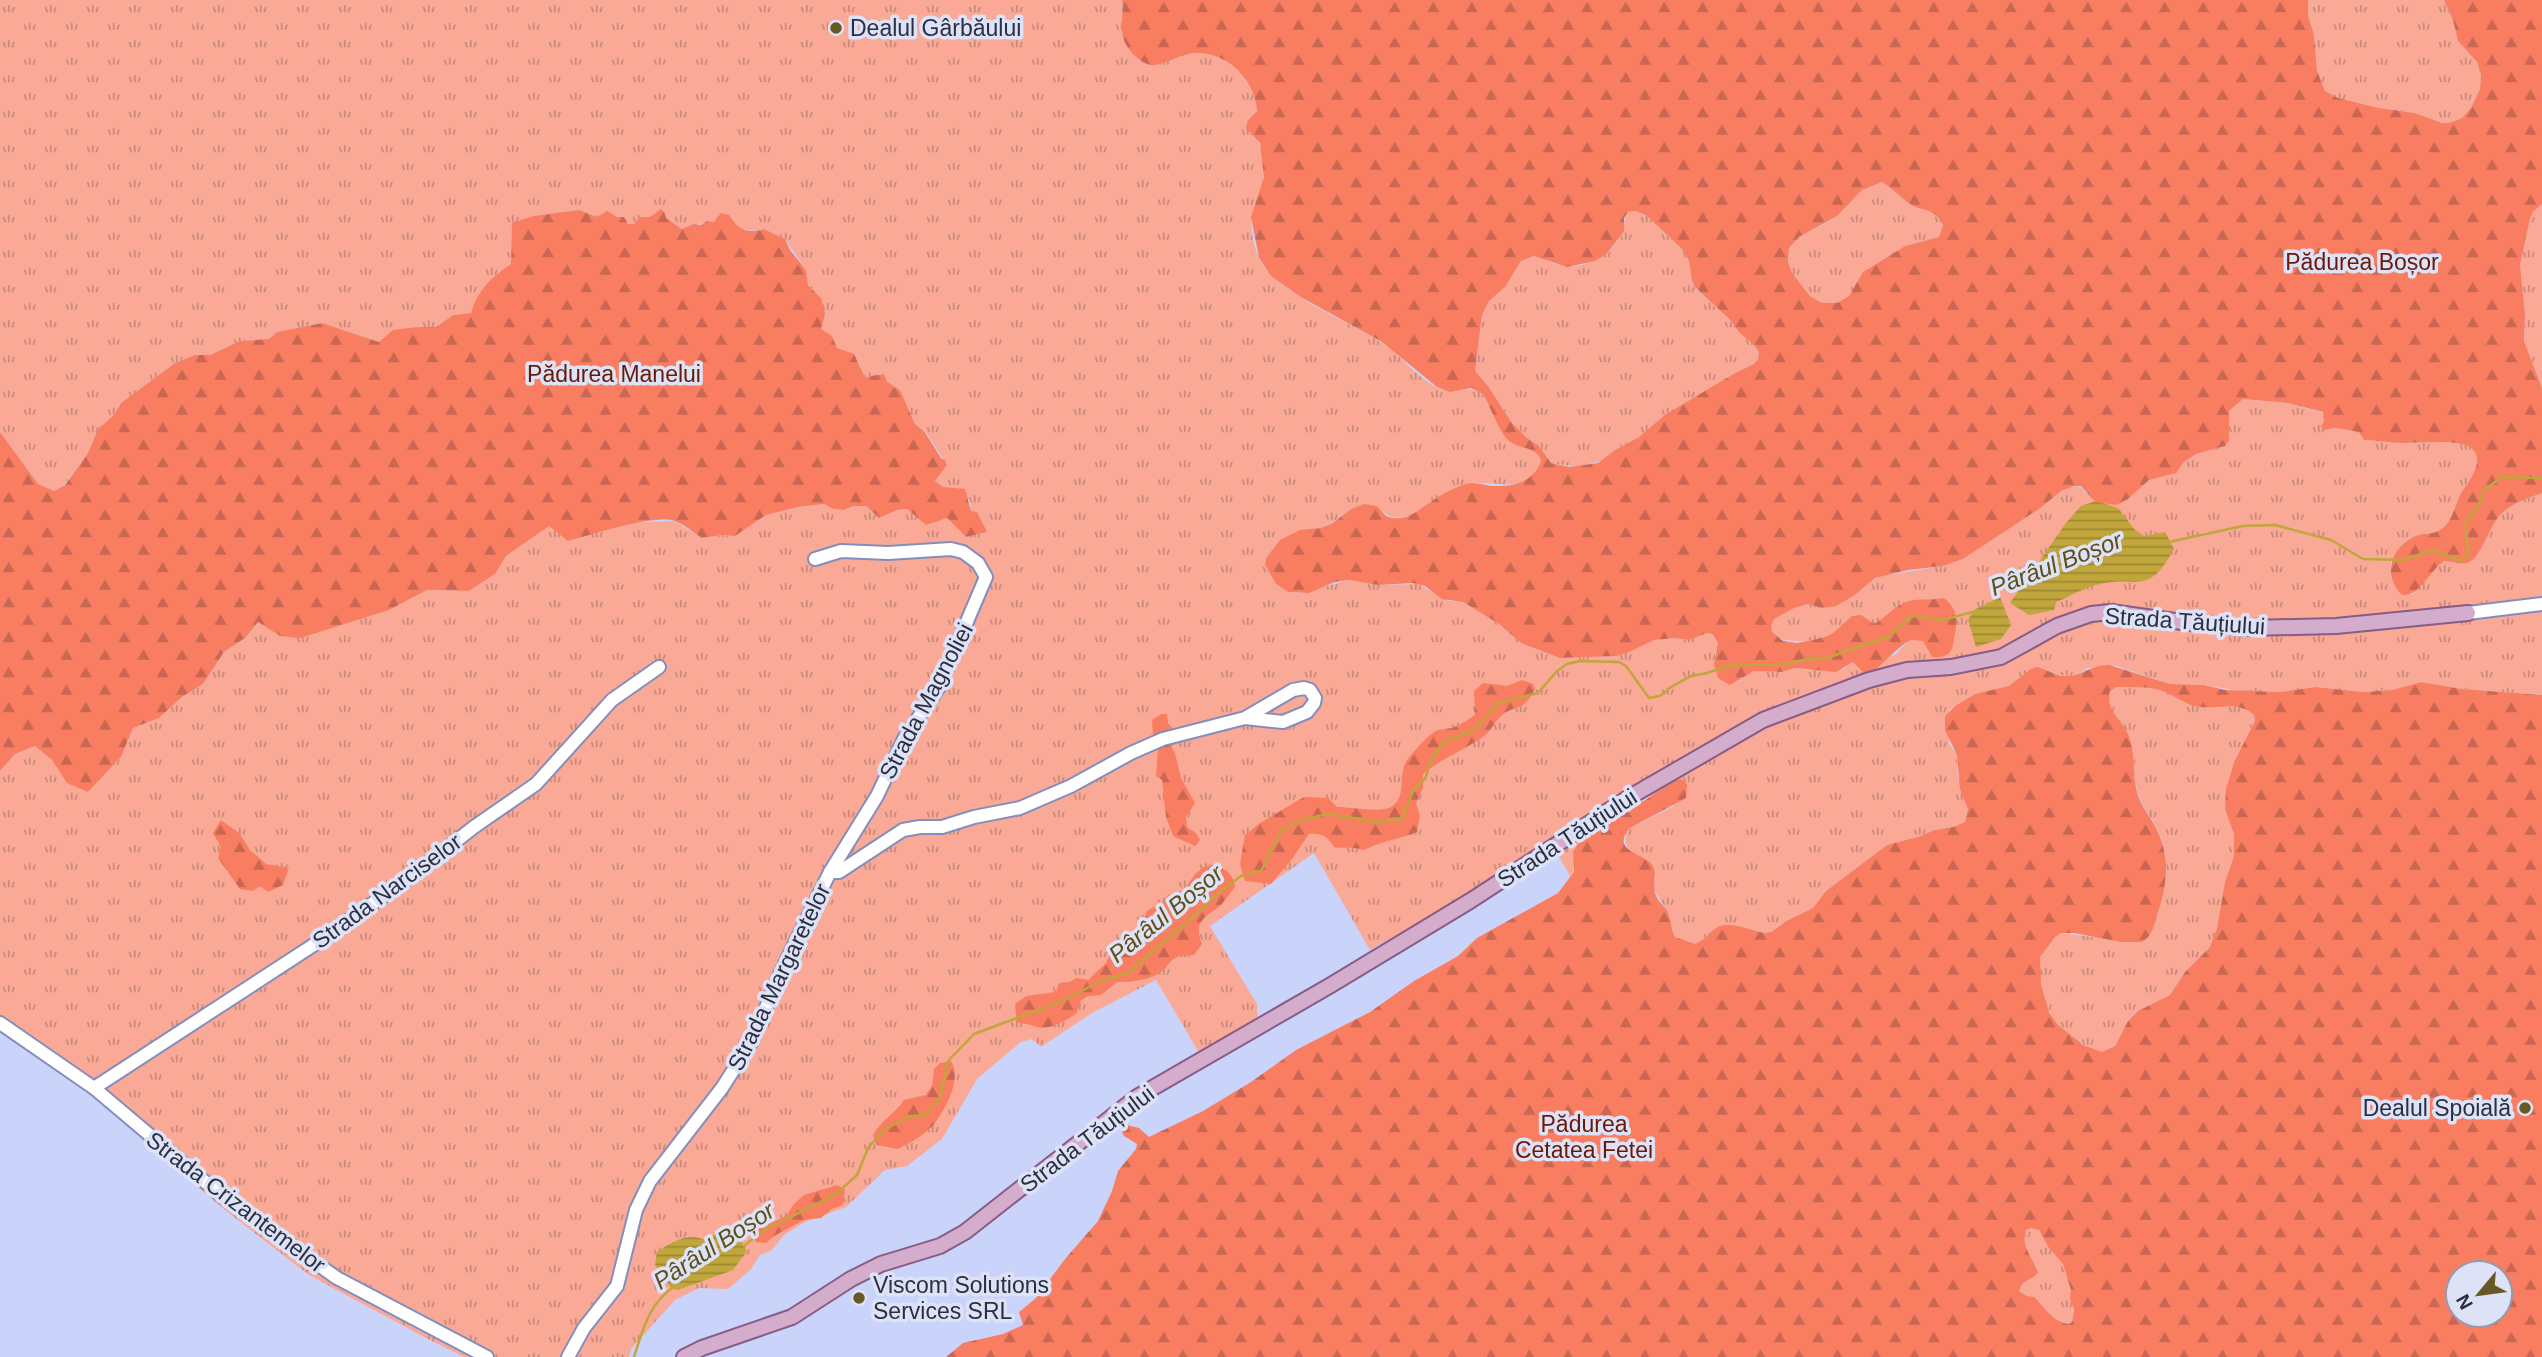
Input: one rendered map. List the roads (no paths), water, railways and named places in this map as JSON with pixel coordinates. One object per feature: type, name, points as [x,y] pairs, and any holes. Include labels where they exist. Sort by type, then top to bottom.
[{"type":"main road","name":"Strada Tăuțiului","points":[[684,1357],[702,1348],[792,1317],[874,1267],[940,1246],[965,1233],[1137,1097],[1320,992],[1470,901],[1628,798],[1763,720],[1817,698],[1907,670],[1951,667],[2001,657],[2057,626],[2091,614],[2111,612],[2250,628],[2336,626],[2468,613]]},
{"type":"street","name":"Strada Magnoliei","points":[[816,559],[841,551],[951,550],[963,552],[978,563],[986,578],[939,687],[904,739],[877,796],[830,872]]},
{"type":"street","name":"Strada Tăuțiului","points":[[2468,613],[2542,604]]},
{"type":"street","name":"Strada Narciselor","points":[[94,1088],[312,946],[526,792],[612,700],[659,667]]},
{"type":"street","name":"Strada Margaretelor","points":[[568,1357],[584,1328],[617,1286],[636,1210],[650,1181],[722,1088],[746,1052],[780,974],[830,872],[839,872],[903,830],[942,827],[974,817],[1020,808],[1071,786],[1163,739],[1245,718],[1293,690],[1304,688],[1315,698],[1314,704],[1307,712],[1283,722],[1245,718]]},
{"type":"street","name":"Strada Crizantemelor","points":[[0,1023],[94,1088],[223,1197],[337,1278],[487,1357]]},
{"type":"water","points":[[2096,501],[2118,508],[2135,530],[2144,536],[2165,532],[2174,549],[2165,564],[2149,579],[2111,582],[2086,588],[2056,602],[2054,610],[2029,615],[2010,603],[2066,523],[2081,506]]},
{"type":"water","points":[[2000,597],[2011,625],[2001,639],[1976,647],[1968,620],[1974,610]]},
{"type":"water","points":[[734,1229],[747,1251],[733,1270],[678,1290],[671,1288],[655,1265],[657,1252],[675,1241],[694,1237],[707,1241],[718,1231]]},
{"type":"waterway","name":"Pârâul Boșor","points":[[2169,542],[2243,526],[2275,525],[2331,540],[2363,559],[2404,560],[2432,550],[2461,561],[2468,553],[2466,522],[2477,508],[2484,491],[2501,477],[2542,478]]},
{"type":"waterway","name":"Pârâul Boșor","points":[[744,1246],[761,1232],[836,1194],[857,1175],[868,1148],[884,1130],[908,1117],[925,1115],[940,1098],[948,1061],[974,1034],[1060,1002],[1103,980],[1128,973],[1218,893],[1241,876],[1261,871],[1281,831],[1304,819],[1328,814],[1378,822],[1402,819],[1413,791],[1425,779],[1431,761],[1443,742],[1475,730],[1498,703],[1538,693],[1557,671],[1567,664],[1580,661],[1619,662],[1626,666],[1649,698],[1660,696],[1691,676],[1727,666],[1781,665],[1827,658],[1889,636],[1912,616],[1942,620],[1973,612]]},
{"type":"waterway","name":"Pârâul Boșor","points":[[634,1357],[653,1309],[675,1286]]},
{"type":"place","name":"Dealul Gârbăului","points":[[836,28]]},
{"type":"place","name":"Dealul Spoială","points":[[2525,1108]]},
{"type":"place","name":"Viscom Solutions Services SRL","points":[[859,1298]]},
{"type":"park label","name":"Pădurea Boșor","points":[[2362,262]]},
{"type":"park label","name":"Pădurea Manelui","points":[[614,374]]},
{"type":"park label","name":"Pădurea Cetatea Fetei","points":[[1584,1137]]}]
